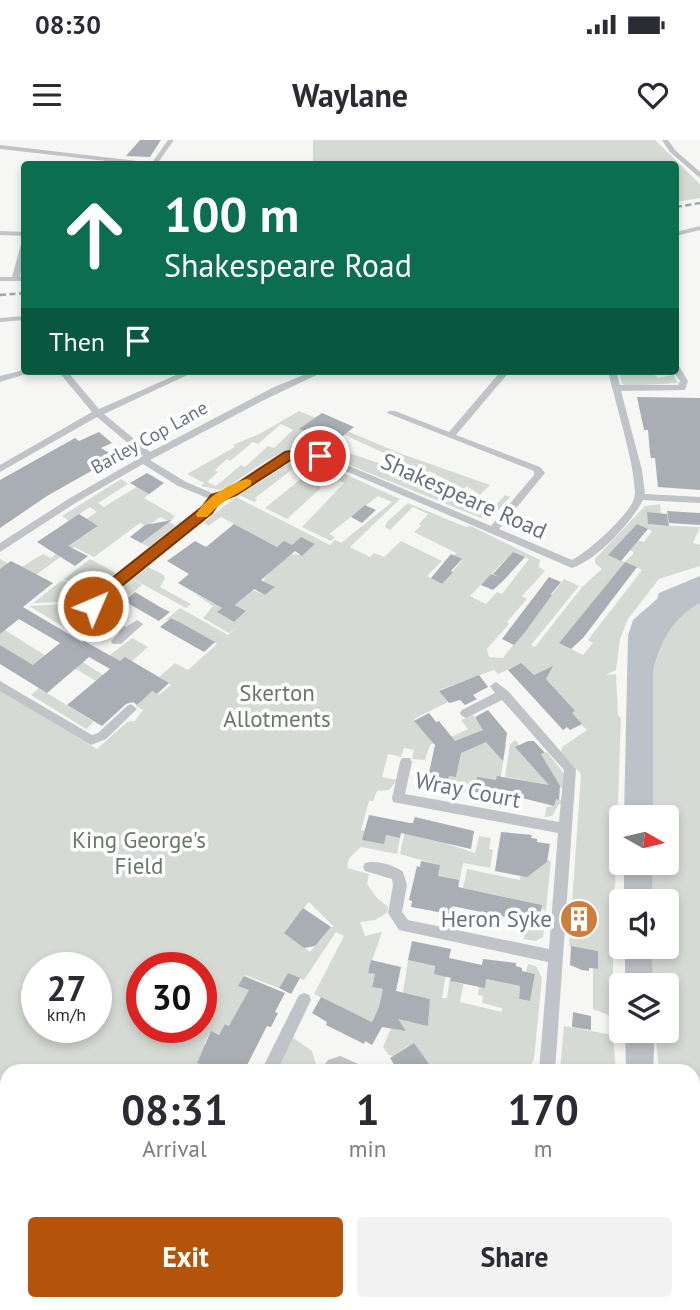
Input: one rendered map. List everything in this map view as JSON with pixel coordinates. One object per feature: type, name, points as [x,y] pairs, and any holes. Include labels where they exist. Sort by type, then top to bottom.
[{"type":"street","points":[[1,147],[11,140]]},
{"type":"street","points":[[156,161],[171,140]]},
{"type":"street","points":[[665,140],[672,151],[700,176]]},
{"type":"street","points":[[1,147],[76,161]]},
{"type":"street","points":[[679,232],[700,228]]},
{"type":"street","points":[[0,233],[21,234]]},
{"type":"street","points":[[0,279],[20,279]]},
{"type":"street","points":[[0,320],[21,318]]},
{"type":"street","points":[[616,388],[682,388],[684,381],[679,373]]},
{"type":"street","points":[[0,379],[21,374]]},
{"type":"street","points":[[65,375],[98,413],[145,457],[181,484],[216,498]]},
{"type":"street","points":[[0,469],[98,413],[179,375]]},
{"type":"street","name":"Barley Cop Lane","points":[[0,548],[66,504],[145,457],[256,400],[312,375]]},
{"type":"street","points":[[451,435],[503,375]]},
{"type":"street","points":[[613,375],[637,470],[639,497],[700,500]]},
{"type":"street","points":[[392,413],[534,466],[540,473],[493,530]]},
{"type":"street","name":"Shakespeare Road","points":[[137,624],[122,637],[99,617],[93,606],[94,601],[207,510],[216,498],[232,492],[290,455],[309,453],[493,530],[564,563],[579,563],[635,505],[639,497]]},
{"type":"street","points":[[0,685],[91,740],[102,736],[131,709]]},
{"type":"street","points":[[466,713],[500,690],[570,769],[548,1064]]},
{"type":"street","name":"Wray Court","points":[[406,762],[398,798],[566,829]]},
{"type":"street","points":[[370,867],[393,872],[398,876],[400,885],[395,913],[404,925],[557,957]]},
{"type":"street","points":[[272,1064],[304,1000]]},
{"type":"green space","points":[[313,140],[655,140],[676,161],[313,161]]},
{"type":"green space","points":[[679,163],[700,184],[700,198],[679,202]]},
{"type":"green space","points":[[620,375],[655,375],[658,378],[674,375],[678,383],[628,386],[622,384]]},
{"type":"green space","points":[[299,411],[402,454],[490,485],[480,495],[467,486],[464,489],[334,430],[301,429],[318,439],[346,447],[343,451],[394,468],[391,471],[398,476],[465,504],[472,498],[493,508],[505,495],[510,497],[492,517],[481,518],[307,448],[295,449],[273,457],[220,490],[201,486],[204,483],[187,474],[235,447],[233,445],[261,433]],"holes":[[[281,424],[293,430],[274,448],[268,446],[245,467],[241,465],[216,486],[207,482],[227,459],[230,461],[253,442],[258,444]]]},
{"type":"green space","points":[[299,457],[310,458],[400,499],[350,547],[370,557],[374,553],[384,557],[401,541],[442,561],[427,576],[442,584],[462,560],[454,556],[456,553],[414,532],[428,514],[413,507],[390,530],[385,527],[408,503],[466,527],[471,526],[540,560],[539,567],[545,571],[522,596],[527,599],[487,649],[489,657],[503,658],[564,579],[579,586],[531,645],[535,647],[582,587],[602,569],[595,563],[595,559],[645,506],[660,504],[661,513],[647,513],[650,525],[700,527],[693,543],[700,545],[700,566],[659,579],[628,619],[620,639],[616,670],[606,675],[616,674],[618,715],[621,718],[618,805],[609,805],[609,875],[615,875],[615,889],[609,889],[609,959],[613,959],[613,973],[609,973],[609,1015],[593,1009],[593,969],[598,969],[598,951],[569,946],[581,774],[561,752],[562,747],[587,730],[570,714],[575,711],[547,689],[553,686],[548,681],[540,682],[547,677],[543,673],[534,675],[521,664],[498,674],[494,670],[439,690],[448,702],[414,719],[434,743],[430,745],[425,760],[412,759],[414,750],[404,748],[401,757],[388,754],[382,777],[397,780],[389,790],[377,791],[373,801],[369,801],[361,830],[400,838],[397,854],[361,847],[349,858],[347,868],[369,874],[367,884],[376,897],[388,907],[387,913],[375,920],[360,922],[365,936],[382,932],[368,972],[375,974],[372,987],[391,991],[397,985],[385,1020],[375,1015],[372,1022],[314,994],[344,936],[336,932],[304,980],[288,973],[279,988],[245,975],[239,986],[249,990],[236,1014],[246,1033],[225,1024],[217,1034],[217,952],[126,952],[126,1043],[204,1043],[215,1049],[202,1053],[197,1063],[199,1064],[0,1064],[0,690],[97,749],[127,722],[135,721],[143,710],[136,706],[139,702],[136,700],[133,703],[110,690],[101,677],[96,681],[61,660],[69,653],[103,675],[117,662],[110,655],[132,638],[148,647],[132,661],[136,681],[159,695],[171,685],[159,677],[175,663],[188,670],[217,644],[172,618],[164,621],[180,608],[228,635],[239,625],[229,633],[203,618],[213,606],[192,592],[222,608],[218,613],[234,622],[246,611],[235,605],[241,600],[245,587],[265,595],[275,587],[264,581],[265,577],[291,554],[303,555],[315,544],[277,547],[221,517],[208,526],[204,522],[236,497],[330,545],[335,540],[341,543],[392,502],[378,496],[329,534],[335,537],[331,541],[302,527],[344,483],[334,478],[336,476],[333,475],[320,486],[321,488],[287,519],[265,508],[318,465],[302,462],[255,498],[257,500],[254,502],[239,495]],"holes":[[[637,524],[652,531],[644,542],[638,540],[630,550],[634,553],[625,562],[609,555]],[[513,552],[529,559],[502,594],[497,592],[486,604],[470,596]],[[625,562],[642,570],[588,640],[593,643],[583,655],[559,643]],[[309,902],[334,927],[331,927],[310,952],[284,932]]]},
{"type":"green space","points":[[121,479],[128,484],[98,503],[104,507],[148,480],[159,487],[144,498],[175,516],[169,522],[176,526],[149,547],[141,543],[168,521],[160,517],[147,527],[140,523],[94,557],[74,547],[33,577],[0,570],[0,559],[18,569],[43,554],[51,558],[56,554],[48,549],[84,536],[97,527],[86,519],[97,512],[90,507],[69,521],[62,516]]},
{"type":"green space","points":[[90,559],[116,573],[98,586],[63,580]]},
{"type":"green space","points":[[148,567],[164,575],[165,579],[160,587],[191,604],[186,608],[133,579],[142,585],[123,601],[131,607],[117,618],[103,608],[105,598]]},
{"type":"green space","points":[[61,581],[96,587],[85,601],[33,603]]},
{"type":"green space","points":[[84,603],[85,614],[97,626],[82,638],[29,606]]},
{"type":"green space","points":[[700,603],[700,1064],[658,1064],[656,1043],[679,1043],[679,973],[653,973],[652,959],[679,959],[679,889],[652,889],[653,875],[679,875],[679,805],[653,805],[653,671],[669,632],[682,616]]},
{"type":"green space","points":[[5,630],[54,661],[41,670],[0,645],[0,634]]},
{"type":"green space","points":[[39,688],[94,722],[86,729],[31,695]]},
{"type":"green space","points":[[473,715],[486,734],[506,745],[500,781],[474,782],[473,793],[444,787],[449,776],[456,777],[457,770],[451,737],[468,729],[461,720]]},
{"type":"green space","points":[[516,740],[528,761],[547,752],[565,775],[563,804],[559,804],[552,816],[545,817],[546,807],[554,806],[555,799],[562,800],[563,788],[505,777],[510,744]]},
{"type":"green space","points":[[405,830],[475,853],[479,836],[491,838],[489,849],[493,850],[490,868],[463,863],[454,911],[448,914],[431,911],[439,865],[400,854]]},
{"type":"green space","points":[[498,848],[535,855],[539,865],[543,865],[546,860],[551,861],[543,937],[536,941],[524,939],[526,921],[539,924],[540,919],[544,919],[545,910],[541,909],[542,905],[463,888],[467,869],[520,880],[520,876],[495,871]]},
{"type":"green space","points":[[408,960],[435,966],[434,974],[447,968],[442,998],[447,998],[450,978],[451,981],[462,984],[464,981],[460,1002],[502,1012],[502,1008],[482,1003],[483,996],[478,995],[480,978],[520,986],[519,999],[530,1001],[535,974],[526,972],[528,964],[536,966],[542,978],[532,1064],[424,1064],[417,1059],[422,1055],[416,1046],[411,1049],[408,1046],[393,1056],[389,1055],[383,1047],[398,1012],[405,1021],[428,1025],[430,999],[410,995],[402,999]]},
{"type":"green space","points":[[564,1026],[609,1034],[609,1043],[614,1043],[615,1064],[561,1064]]},
{"type":"green space","points":[[292,1037],[312,1051],[316,1064],[278,1064]]},
{"type":"shaded area","points":[[700,576],[700,603],[682,616],[669,632],[653,671],[653,805],[624,805],[628,635],[633,620],[657,599],[659,593]]},
{"type":"shaded area","points":[[624,875],[653,875],[652,889],[624,889]]},
{"type":"shaded area","points":[[625,959],[652,959],[653,973],[625,973]]},
{"type":"shaded area","points":[[625,1043],[654,1043],[653,1064],[626,1064]]},
{"type":"building","points":[[140,140],[161,140],[150,157],[126,156]]},
{"type":"building","points":[[637,397],[700,398],[700,490],[658,487],[655,458],[651,458],[648,430],[644,430]]},
{"type":"building","points":[[322,413],[354,427],[334,443],[299,429]]},
{"type":"building","points":[[99,432],[112,443],[101,448],[116,457],[47,496],[0,528],[0,480],[75,438],[79,441]]},
{"type":"building","points":[[147,473],[164,483],[149,494],[130,483]]},
{"type":"building","points":[[365,505],[376,510],[362,523],[351,517]]},
{"type":"building","points":[[667,511],[700,513],[700,525],[669,523]]},
{"type":"building","points":[[647,512],[667,514],[669,526],[648,524]]},
{"type":"building","points":[[79,514],[98,526],[68,546],[88,556],[75,566],[37,542]]},
{"type":"building","points":[[172,520],[141,543],[130,537],[145,525]]},
{"type":"building","points":[[234,524],[277,547],[284,541],[292,545],[301,537],[315,544],[302,556],[295,551],[261,580],[275,587],[265,595],[254,589],[235,605],[246,611],[234,622],[217,612],[222,608],[178,583],[189,574],[167,561],[195,541],[206,547]]},
{"type":"building","points":[[637,524],[648,529],[621,561],[608,555]]},
{"type":"building","points":[[513,552],[525,557],[504,580],[493,590],[481,585],[491,574],[499,577],[493,574]]},
{"type":"building","points":[[451,554],[462,559],[451,571],[444,568],[453,572],[442,584],[431,578]]},
{"type":"building","points":[[11,561],[53,583],[23,607],[82,642],[120,661],[125,657],[169,683],[157,694],[152,691],[137,705],[133,702],[126,704],[102,726],[67,705],[110,669],[89,657],[47,693],[0,664],[0,645],[33,665],[60,643],[19,619],[0,634],[0,569]]},
{"type":"building","points":[[625,562],[637,567],[583,638],[571,649],[559,643]]},
{"type":"building","points":[[549,577],[561,582],[551,594],[547,592],[552,595],[525,632],[514,645],[502,639]]},
{"type":"building","points":[[135,592],[170,612],[159,621],[124,601]]},
{"type":"building","points":[[171,618],[215,642],[204,652],[160,627]]},
{"type":"building","points":[[521,663],[534,675],[553,666],[546,679],[575,711],[572,713],[582,724],[570,730],[567,727],[563,730],[508,670]]},
{"type":"building","points":[[479,675],[488,687],[473,695],[477,699],[465,705],[460,700],[449,703],[439,691]]},
{"type":"building","points":[[488,710],[507,733],[503,761],[486,742],[461,753],[456,777],[449,776],[447,786],[427,782],[435,745],[414,721],[429,713],[455,741],[483,730],[475,717]]},
{"type":"building","points":[[534,741],[545,753],[541,754],[560,786],[559,800],[556,799],[554,806],[514,796],[475,792],[477,777],[496,780],[497,776],[549,785],[515,747]]},
{"type":"building","points":[[369,815],[410,823],[413,823],[415,817],[474,831],[471,849],[401,833],[400,838],[386,835],[384,844],[362,840]]},
{"type":"building","points":[[501,832],[532,835],[531,838],[537,839],[537,842],[550,844],[547,862],[527,877],[495,871]]},
{"type":"building","points":[[421,861],[440,865],[438,876],[459,880],[458,887],[542,905],[539,924],[452,906],[450,914],[411,907],[412,901],[409,900],[417,866],[420,867]]},
{"type":"building","points":[[303,908],[331,927],[315,946],[304,948],[284,933]]},
{"type":"building","points":[[412,941],[451,949],[449,958],[482,965],[483,959],[516,963],[522,971],[535,974],[530,1001],[519,999],[520,986],[486,979],[485,988],[450,981],[451,978],[434,974],[435,966],[408,960]]},
{"type":"building","points":[[571,946],[598,951],[598,969],[582,970],[570,965]]},
{"type":"building","points":[[371,960],[401,967],[396,991],[430,999],[428,1026],[398,1019],[406,1031],[382,1027],[372,1045],[365,1041],[364,1044],[326,1025],[327,1022],[312,1013],[321,997],[372,1022],[383,989],[372,987],[375,974],[368,973]]},
{"type":"building","points":[[288,973],[300,978],[291,994],[279,988]]},
{"type":"building","points":[[244,976],[285,993],[271,1027],[267,1026],[248,1064],[197,1063],[206,1043],[217,1043],[217,1034],[219,1035],[225,1024],[229,1026],[249,990],[238,986]]},
{"type":"building","points":[[573,1012],[591,1016],[591,1030],[572,1027]]},
{"type":"building","points":[[414,1043],[429,1064],[394,1064],[390,1058]]},
{"type":"railway","points":[[679,206],[700,203]]},
{"type":"railway","points":[[0,295],[21,293]]},
{"type":"slow traffic","points":[[202,514],[216,498],[225,496],[246,483]]},
{"type":"place","name":"Heron Syke","points":[[579,919]]},
{"type":"route","points":[[93,606],[97,597],[207,510],[216,498],[232,492],[290,455],[302,453],[320,456]]},
{"type":"park label","name":"Skerton Allotments","points":[[277,706]]},
{"type":"park label","name":"King George's Field","points":[[139,853]]}]
